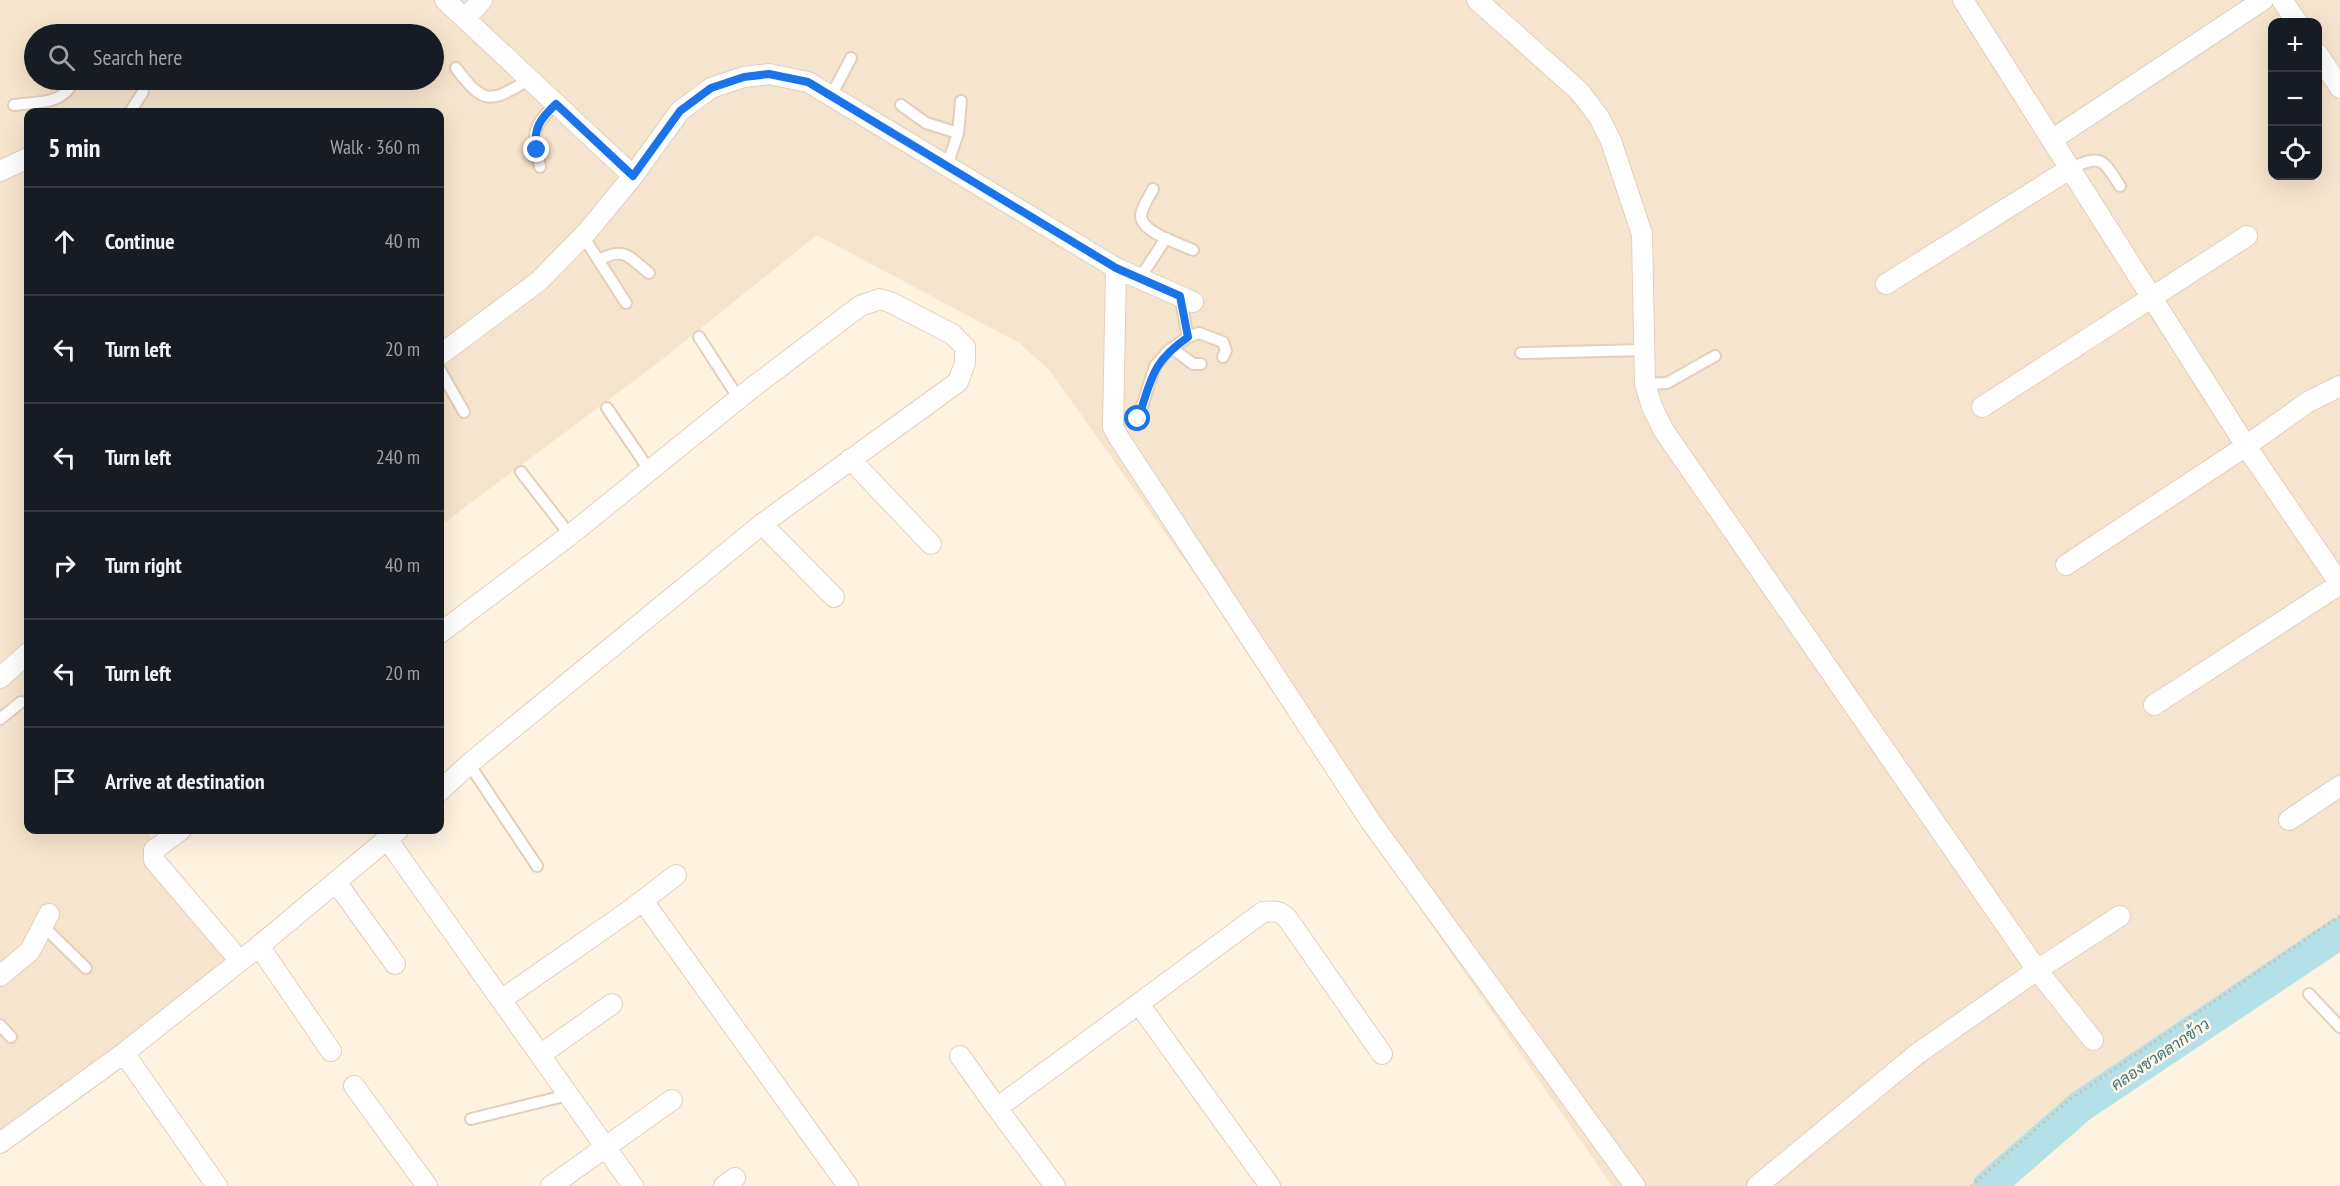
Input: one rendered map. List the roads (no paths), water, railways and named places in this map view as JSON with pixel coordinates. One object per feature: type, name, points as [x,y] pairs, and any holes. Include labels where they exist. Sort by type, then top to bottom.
[{"type":"street","points":[[445,0],[633,176]]},
{"type":"street","points":[[465,19],[482,0]]},
{"type":"street","points":[[1477,0],[1579,91],[1599,117],[1611,141],[1642,234],[1645,384],[1652,407],[1664,431],[2037,970],[2093,1040]]},
{"type":"street","points":[[1963,0],[2246,446],[2340,584],[2154,705]]},
{"type":"street","points":[[2053,140],[2263,0]]},
{"type":"street","points":[[2282,0],[2294,18]]},
{"type":"street","points":[[2322,60],[2340,88]]},
{"type":"street","points":[[444,352],[539,281],[583,236],[633,176],[680,111],[711,88],[744,77],[769,74],[808,82],[1116,268],[1186,299]]},
{"type":"street","points":[[0,171],[24,160]]},
{"type":"street","points":[[1886,284],[2071,168]]},
{"type":"street","points":[[1982,407],[2247,236]]},
{"type":"street","points":[[1116,268],[1113,427],[1119,438],[1371,822],[1635,1186]]},
{"type":"street","points":[[444,630],[570,535],[854,310],[874,301],[890,302],[960,341],[966,353],[958,382],[762,524],[469,764],[444,787]]},
{"type":"street","points":[[2066,565],[2246,446],[2308,402],[2340,386]]},
{"type":"street","points":[[850,459],[932,544]]},
{"type":"street","points":[[762,524],[834,597]]},
{"type":"street","points":[[0,678],[24,657]]},
{"type":"street","points":[[2289,820],[2340,786]]},
{"type":"street","points":[[176,834],[154,850],[152,854],[154,860],[240,961]]},
{"type":"street","points":[[0,1143],[124,1053],[259,946],[392,834],[501,1000],[633,1186]]},
{"type":"street","points":[[501,1000],[643,901],[676,875]]},
{"type":"street","points":[[336,882],[395,964]]},
{"type":"street","points":[[643,901],[848,1186]]},
{"type":"street","points":[[997,1108],[1263,912],[1282,913],[1287,918],[1382,1054]]},
{"type":"street","points":[[1756,1186],[1917,1054],[2037,970],[2120,916]]},
{"type":"street","points":[[0,976],[30,951],[46,920]]},
{"type":"street","points":[[259,946],[331,1051]]},
{"type":"street","points":[[540,1055],[612,1004]]},
{"type":"street","points":[[1139,1004],[1270,1186]]},
{"type":"street","points":[[124,1053],[218,1186]]},
{"type":"street","points":[[960,1056],[1055,1186]]},
{"type":"street","points":[[354,1086],[427,1186]]},
{"type":"street","points":[[550,1186],[672,1100]]},
{"type":"lane","points":[[831,96],[851,58]]},
{"type":"lane","points":[[456,68],[471,88],[490,97],[501,96],[530,80]]},
{"type":"lane","points":[[14,105],[45,103],[62,96],[66,90]]},
{"type":"lane","points":[[133,108],[143,92]]},
{"type":"lane","points":[[947,166],[958,133],[961,101]]},
{"type":"lane","points":[[540,168],[534,137],[543,116],[556,104]]},
{"type":"lane","points":[[900,105],[926,123],[958,133]]},
{"type":"lane","points":[[2071,168],[2092,159],[2099,160],[2120,186]]},
{"type":"lane","points":[[1153,189],[1141,215],[1142,222],[1149,230],[1193,250]]},
{"type":"lane","points":[[583,236],[626,303]]},
{"type":"lane","points":[[1140,279],[1166,238]]},
{"type":"lane","points":[[599,260],[619,252],[626,254],[649,273]]},
{"type":"lane","points":[[1186,299],[1188,337]]},
{"type":"lane","points":[[1138,419],[1155,366],[1172,348],[1188,337],[1199,333],[1223,342],[1226,351],[1223,357]]},
{"type":"lane","points":[[699,337],[739,399]]},
{"type":"lane","points":[[1172,348],[1194,364],[1200,364]]},
{"type":"lane","points":[[1521,353],[1644,350]]},
{"type":"lane","points":[[1645,384],[1667,382],[1715,356]]},
{"type":"lane","points":[[444,377],[464,412]]},
{"type":"lane","points":[[607,408],[650,471]]},
{"type":"lane","points":[[521,472],[570,535]]},
{"type":"lane","points":[[0,719],[21,702]]},
{"type":"lane","points":[[469,764],[537,866]]},
{"type":"lane","points":[[46,920],[86,968]]},
{"type":"lane","points":[[2309,994],[2340,1027]]},
{"type":"lane","points":[[0,1025],[11,1037]]},
{"type":"lane","points":[[471,1119],[568,1095]]},
{"type":"waterway","name":"คลองชวดลากข้าว","points":[[1989,1186],[2081,1106],[2340,933]]}]
